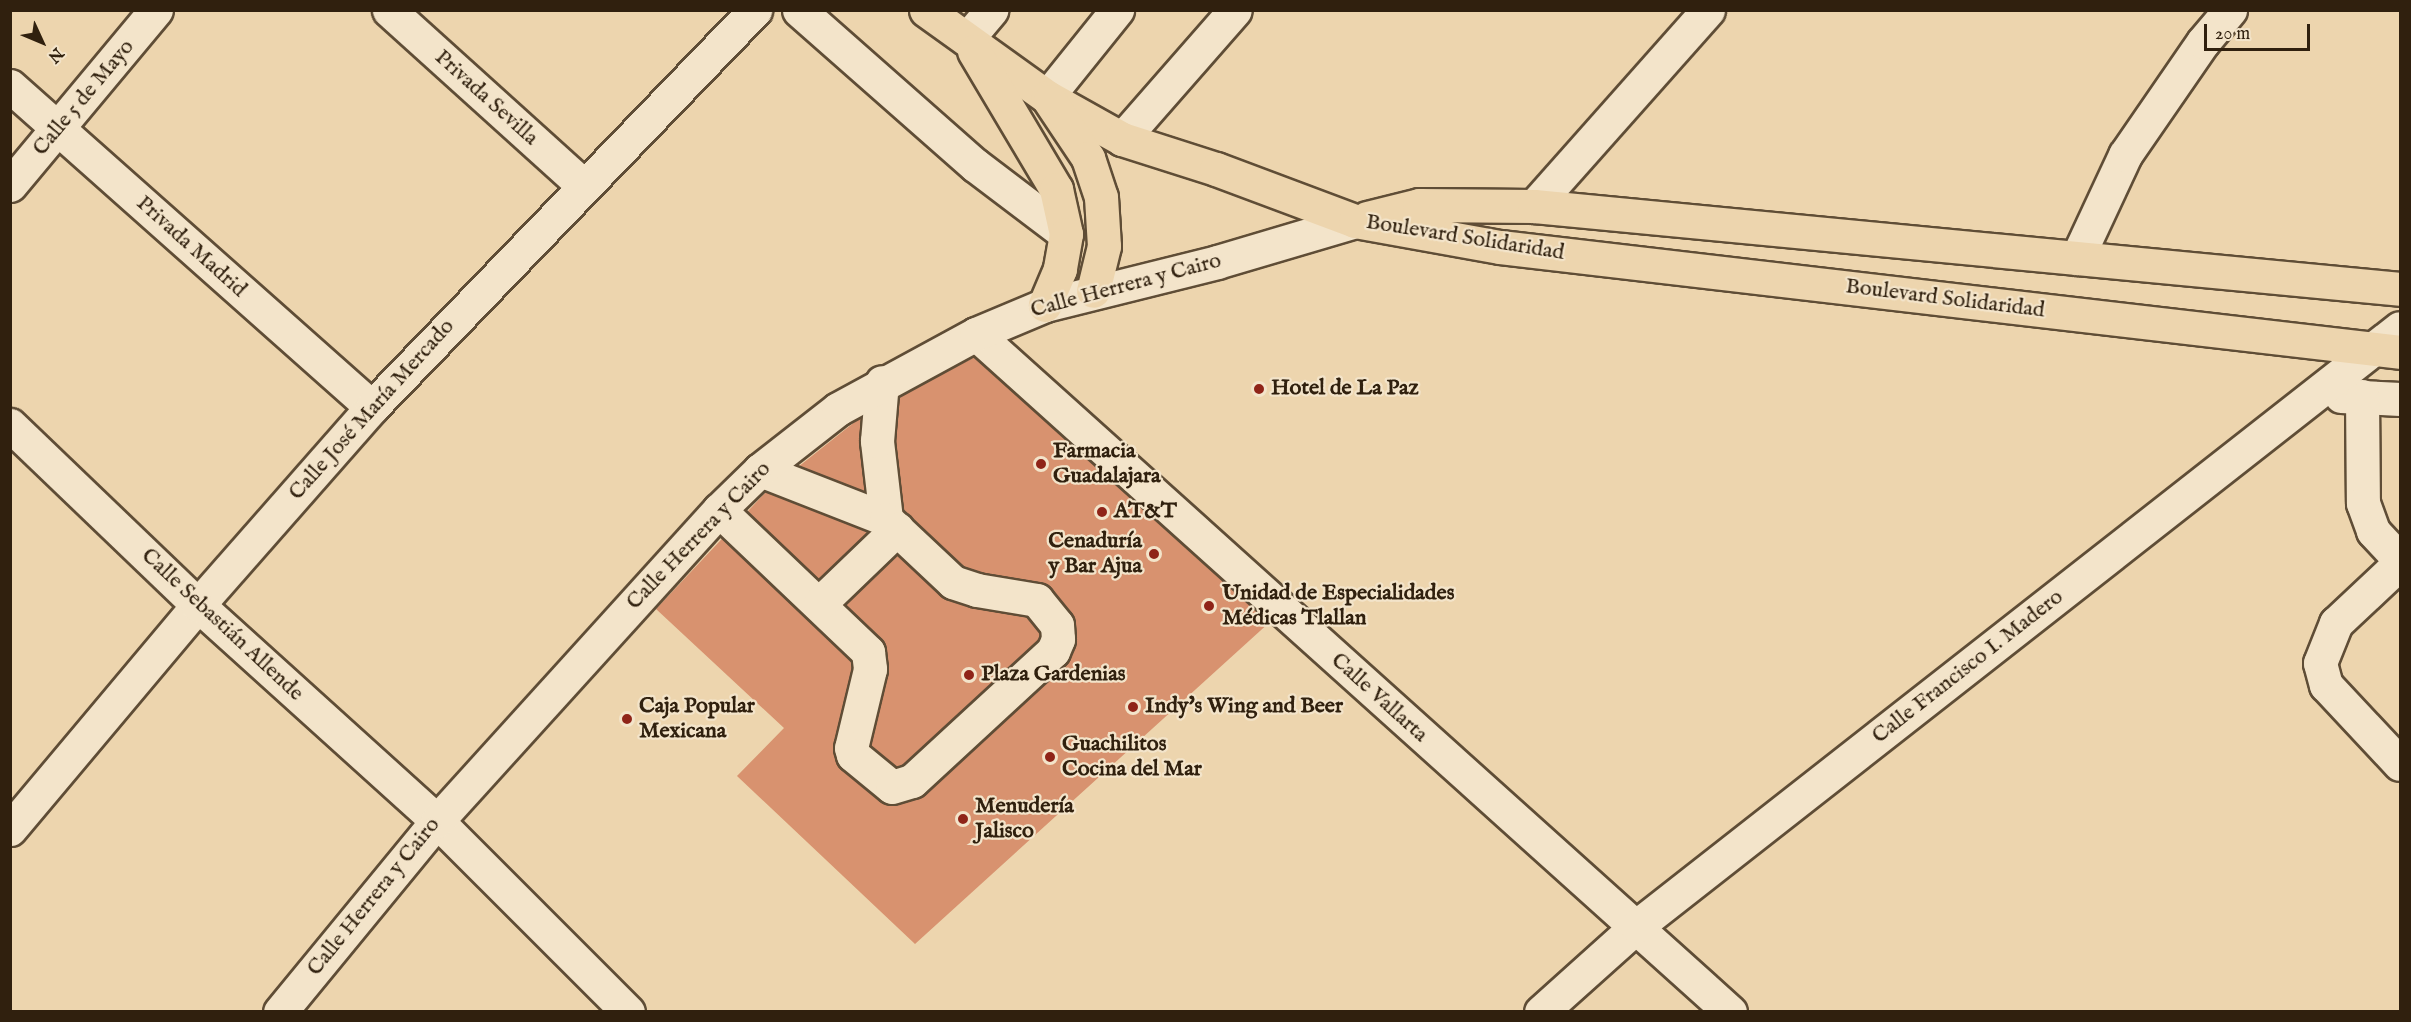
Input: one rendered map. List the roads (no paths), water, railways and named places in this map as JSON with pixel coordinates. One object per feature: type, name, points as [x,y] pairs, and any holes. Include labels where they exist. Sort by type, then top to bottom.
[{"type":"main road","points":[[927,10],[1047,97],[1122,139],[1216,169],[1355,221]]},
{"type":"main road","points":[[967,39],[1056,189],[1066,234],[1060,268],[1046,305]]},
{"type":"main road","points":[[1047,97],[1088,158],[1101,197],[1104,246],[1093,291]]},
{"type":"main road","name":"Boulevard Solidaridad","points":[[1355,221],[1419,205],[1534,207],[2400,289]]},
{"type":"main road","name":"Boulevard Solidaridad","points":[[1355,221],[1500,247],[2388,351]]},
{"type":"street","name":"Calle 5 de Mayo","points":[[10,185],[156,10]]},
{"type":"street","name":"Privada Sevilla","points":[[389,10],[583,185]]},
{"type":"street","name":"Calle José María Mercado","points":[[10,829],[198,605],[372,407],[583,185],[755,10]]},
{"type":"street","points":[[799,10],[975,165],[1066,234]]},
{"type":"street","points":[[967,39],[991,10]]},
{"type":"street","points":[[1047,97],[1117,10]]},
{"type":"street","points":[[1122,139],[1235,10]]},
{"type":"street","points":[[1534,207],[1708,10]]},
{"type":"street","points":[[2077,258],[2125,155],[2203,42],[2230,10]]},
{"type":"street","name":"Privada Madrid","points":[[10,86],[372,407]]},
{"type":"street","name":"Calle Herrera y Cairo","points":[[280,1011],[437,821],[719,510],[760,470],[838,409],[882,382],[976,334],[1046,305],[1093,291],[1217,262],[1355,221]]},
{"type":"street","name":"Calle Francisco I. Madero","points":[[1541,1011],[1637,926],[2315,395],[2388,351],[2400,328]]},
{"type":"street","name":"Calle Vallarta","points":[[976,334],[1730,1011]]},
{"type":"street","points":[[882,382],[877,441],[891,524]]},
{"type":"street","points":[[2315,395],[2400,399]]},
{"type":"street","points":[[2362,396],[2363,503],[2373,531],[2400,561],[2336,623],[2320,663],[2326,685],[2400,764]]},
{"type":"street","name":"Calle Sebastián Allende","points":[[10,425],[198,605],[437,821],[628,1011]]},
{"type":"street","points":[[719,510],[863,644],[871,662],[851,742],[852,755],[884,784],[901,786],[912,780],[1053,651],[1058,639],[1057,625],[1037,600],[959,585],[891,524],[760,470]]},
{"type":"street","points":[[820,603],[891,524]]},
{"type":"place","name":"Hotel de La Paz","points":[[1259,389]]},
{"type":"place","name":"Farmacia Guadalajara","points":[[1041,464]]},
{"type":"place","name":"AT&T","points":[[1102,512]]},
{"type":"place","name":"Cenaduría y Bar Ajua","points":[[1154,554]]},
{"type":"place","name":"Unidad de Especialidades Médicas Tlallan","points":[[1209,606]]},
{"type":"place","name":"Plaza Gardenias","points":[[969,675]]},
{"type":"place","name":"Indy's Wing and Beer","points":[[1133,707]]},
{"type":"place","name":"Caja Popular Mexicana","points":[[627,719]]},
{"type":"place","name":"Guachilitos Cocina del Mar","points":[[1050,757]]},
{"type":"place","name":"Menudería Jalisco","points":[[963,819]]}]
